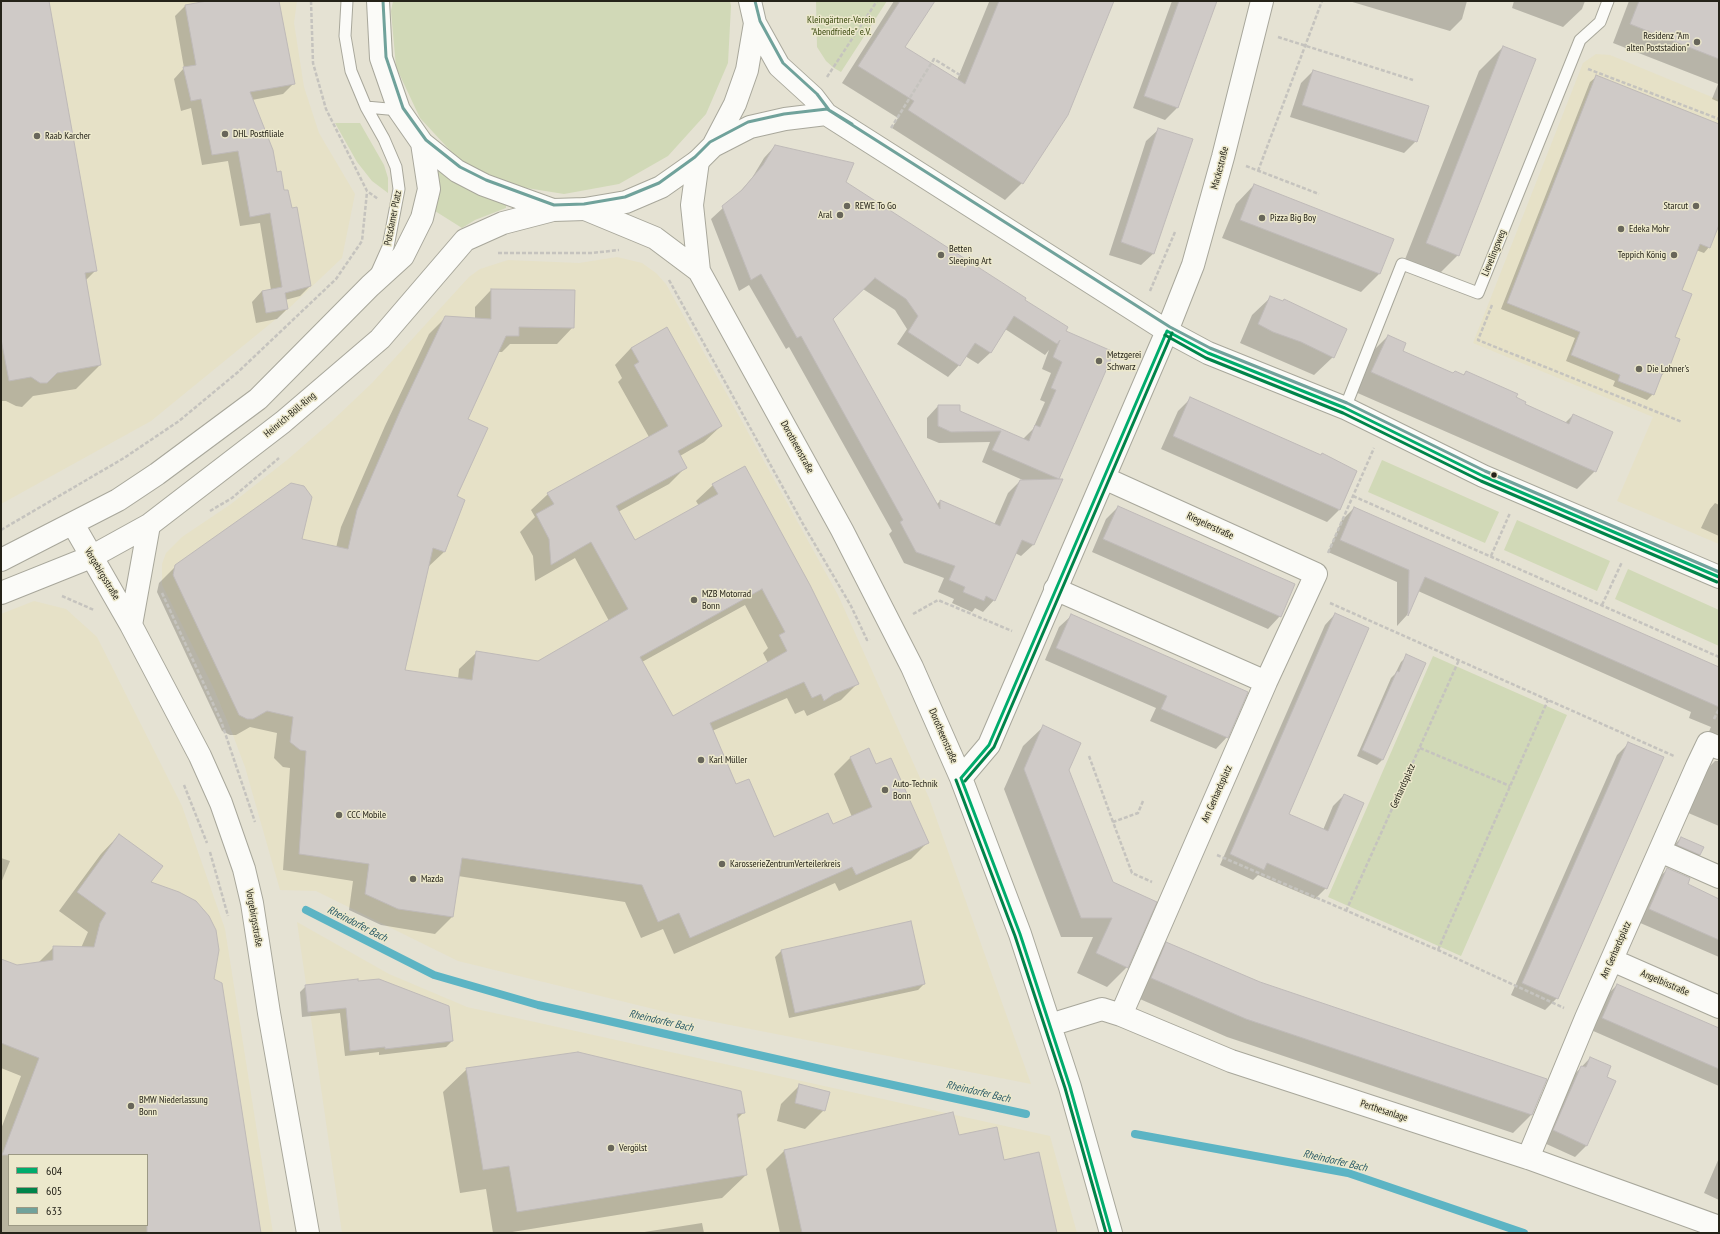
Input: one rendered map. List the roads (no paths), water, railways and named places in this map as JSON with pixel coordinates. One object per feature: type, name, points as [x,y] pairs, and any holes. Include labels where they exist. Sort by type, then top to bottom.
[{"type":"street","points":[[378,1],[381,58],[399,110],[422,143],[457,171],[484,185],[553,210],[585,209],[626,202],[660,187],[698,161],[713,146],[735,104],[747,70],[755,23]]},
{"type":"street","points":[[750,1],[755,23],[779,66],[820,105],[879,147],[1167,331],[1208,353],[1345,408],[1483,476],[1719,577]]},
{"type":"street","name":"Mackestraße","points":[[1167,331],[1193,265],[1223,157],[1262,1]]},
{"type":"street","points":[[713,146],[750,127],[785,118],[820,105]]},
{"type":"street","points":[[1,560],[73,524],[131,492],[258,399],[370,286],[403,256],[422,218],[429,189],[422,143]]},
{"type":"street","name":"Dorotheenstraße","points":[[698,161],[692,205],[699,271],[842,530],[892,626],[928,702],[961,778],[1018,926],[1070,1087],[1110,1233]]},
{"type":"street","name":"Dorotheenstraße","points":[[585,209],[655,238],[699,271]]},
{"type":"street","name":"Heinrich-Böll-Ring","points":[[1,593],[91,557],[149,525],[283,422],[380,339],[465,240],[503,222],[553,210]]},
{"type":"street","points":[[961,778],[989,746],[1033,640],[1167,331]]},
{"type":"street","name":"Riegelerstraße","points":[[1104,478],[1311,584]]},
{"type":"street","name":"Vorgebirgsstraße","points":[[73,524],[131,624],[200,756],[221,804],[244,869],[252,903],[269,1013],[308,1233]]},
{"type":"street","name":"Vorgebirgsstraße","points":[[131,624],[149,525]]},
{"type":"street","name":"Am Gerhardsplatz","points":[[1121,1015],[1266,682],[1311,584]]},
{"type":"street","points":[[1055,589],[1266,682]]},
{"type":"street","name":"Am Gerhardsplatz","points":[[1528,1158],[1586,1018],[1697,766],[1713,745]]},
{"type":"street","points":[[1660,851],[1719,877]]},
{"type":"street","name":"Angelbisstraße","points":[[1612,960],[1719,1006]]},
{"type":"street","name":"Perthesanlage","points":[[1050,1025],[1102,1009],[1121,1015],[1231,1061],[1528,1158],[1719,1227]]},
{"type":"lane","name":"Potsdamer Platz","points":[[347,1],[345,36],[351,71],[366,106],[384,139],[396,167],[399,188],[388,248],[370,286]]},
{"type":"lane","name":"Lievelingsweg","points":[[1345,408],[1402,264],[1478,293],[1580,40],[1600,22],[1608,1]]},
{"type":"lane","points":[[366,106],[399,110]]},
{"type":"waterway","name":"Rheindorfer Bach","points":[[306,910],[434,975],[538,1005],[1026,1114]]},
{"type":"waterway","name":"Rheindorfer Bach","points":[[1135,1134],[1348,1173],[1524,1233]]},
{"type":"place","name":"Residenz \"Am alten Poststadion\"","points":[[1697,42]]},
{"type":"place","name":"DHL Postfiliale","points":[[225,134]]},
{"type":"place","name":"Raab Karcher","points":[[37,136]]},
{"type":"place","name":"REWE To Go","points":[[847,206]]},
{"type":"place","name":"Starcut","points":[[1696,206]]},
{"type":"place","name":"Aral","points":[[840,215]]},
{"type":"place","name":"Pizza Big Boy","points":[[1262,218]]},
{"type":"place","name":"Edeka Mohr","points":[[1621,229]]},
{"type":"place","name":"Betten Sleeping Art","points":[[941,255]]},
{"type":"place","name":"Teppich König","points":[[1674,255]]},
{"type":"place","name":"Metzgerei Schwarz","points":[[1099,361]]},
{"type":"place","name":"Die Lohner's","points":[[1639,369]]},
{"type":"place","name":"MZB Motorrad Bonn","points":[[694,600]]},
{"type":"place","name":"Karl Müller","points":[[701,760]]},
{"type":"place","name":"Auto-Technik Bonn","points":[[885,790]]},
{"type":"place","name":"CCC Mobile","points":[[339,815]]},
{"type":"place","name":"KarosserieZentrumVerteilerkreis","points":[[722,864]]},
{"type":"place","name":"Mazda","points":[[413,879]]},
{"type":"place","name":"BMW Niederlassung Bonn","points":[[131,1106]]},
{"type":"place","name":"Vergölst","points":[[611,1148]]},
{"type":"park label","name":"Kleingärtner-Verein \"Abendfriede\" e.V.","points":[[841,26]]}]
